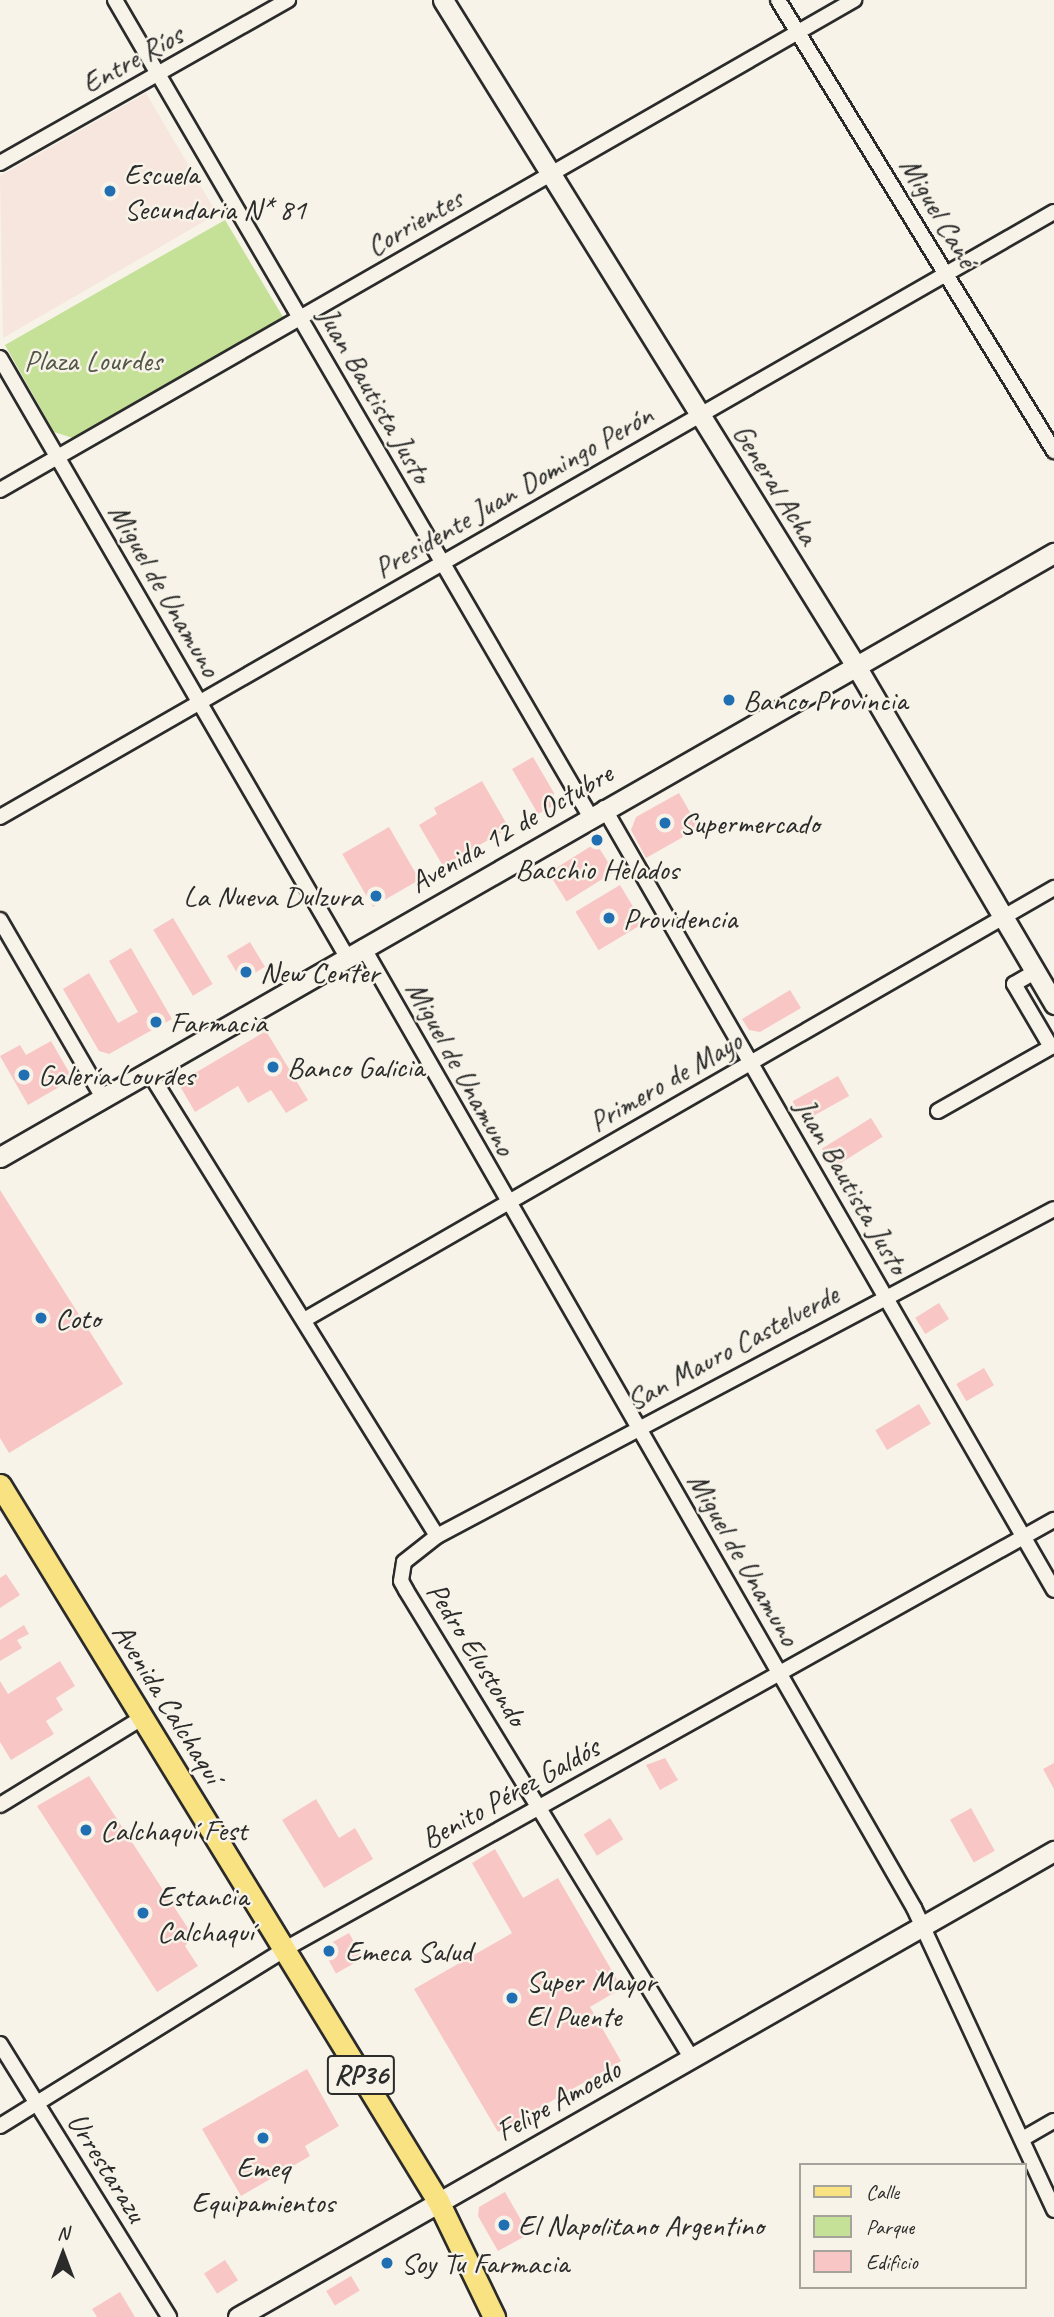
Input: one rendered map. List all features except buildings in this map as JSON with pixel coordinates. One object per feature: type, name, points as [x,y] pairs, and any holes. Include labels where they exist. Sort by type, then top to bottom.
[{"type":"main road","name":"General Acha","points":[[443,0],[697,415],[856,666],[1054,1004]]},
{"type":"main road","name":"Avenida 12 de Octubre","points":[[0,1157],[597,812],[1054,553]]},
{"type":"main road","name":"Avenida Calchaquí","points":[[0,1485],[438,2201],[494,2317]]},
{"type":"main road","name":"Felipe Amoedo","points":[[238,2317],[692,2059],[920,1925],[1054,1851]]},
{"type":"street","name":"Juan Bautista Justo","points":[[115,0],[442,563],[749,1062],[1054,1590]]},
{"type":"street","name":"Entre Ríos","points":[[0,163],[288,0]]},
{"type":"street","name":"Miguel Cané","points":[[779,0],[1054,451]]},
{"type":"street","name":"Corrientes","points":[[0,490],[855,0]]},
{"type":"street","name":"Presidente Juan Domingo Perón","points":[[0,817],[1054,212]]},
{"type":"street","name":"Miguel de Unamuno","points":[[0,358],[200,702],[508,1203],[780,1673],[920,1925],[1024,2138],[1054,2210]]},
{"type":"street","name":"Primero de Mayo","points":[[304,1320],[1054,888]]},
{"type":"street","points":[[0,920],[103,1098]]},
{"type":"street","points":[[938,1111],[1051,1046],[1014,984],[1035,972]]},
{"type":"street","name":"Pedro Elustondo","points":[[149,1072],[437,1536],[404,1562],[401,1581],[540,1805],[692,2059]]},
{"type":"street","name":"San Mauro Castelverde","points":[[437,1536],[637,1427],[1054,1209]]},
{"type":"street","name":"Benito Pérez Galdós","points":[[0,2126],[285,1949],[1054,1520]]},
{"type":"street","points":[[0,1805],[142,1718]]},
{"type":"street","name":"Urrestarazu","points":[[0,2044],[169,2317]]},
{"type":"street","points":[[1024,2138],[1054,2121]]},
{"type":"shaded area","name":"Escuela Secundaria N* 81","points":[[146,93],[217,214],[3,338],[0,176]]},
{"type":"green space","name":"Plaza Lourdes","points":[[225,220],[283,317],[73,438],[54,432],[5,345]]},
{"type":"place","name":"Escuela Secundaria N* 81","points":[[110,191]]},
{"type":"place","name":"Banco Provincia","points":[[729,700]]},
{"type":"place","name":"Supermercado","points":[[665,823]]},
{"type":"place","name":"Bacchio Helados","points":[[597,840]]},
{"type":"place","name":"La Nueva Dulzura","points":[[376,896]]},
{"type":"place","name":"Providencia","points":[[609,918]]},
{"type":"place","name":"New Center","points":[[246,972]]},
{"type":"place","name":"Farmacia","points":[[156,1022]]},
{"type":"place","name":"Banco Galicia","points":[[273,1067]]},
{"type":"place","name":"Galería Lourdes","points":[[24,1075]]},
{"type":"place","name":"Coto","points":[[41,1318]]},
{"type":"place","name":"Calchaquí Fest","points":[[86,1830]]},
{"type":"place","name":"Estancia Calchaquí","points":[[143,1913]]},
{"type":"place","name":"Emeca Salud","points":[[329,1951]]},
{"type":"place","name":"Super Mayor El Puente","points":[[512,1998]]},
{"type":"place","name":"Emeq Equipamientos","points":[[263,2138]]},
{"type":"place","name":"El Napolitano Argentino","points":[[504,2225]]},
{"type":"place","name":"Soy Tu Farmacia","points":[[387,2263]]}]
